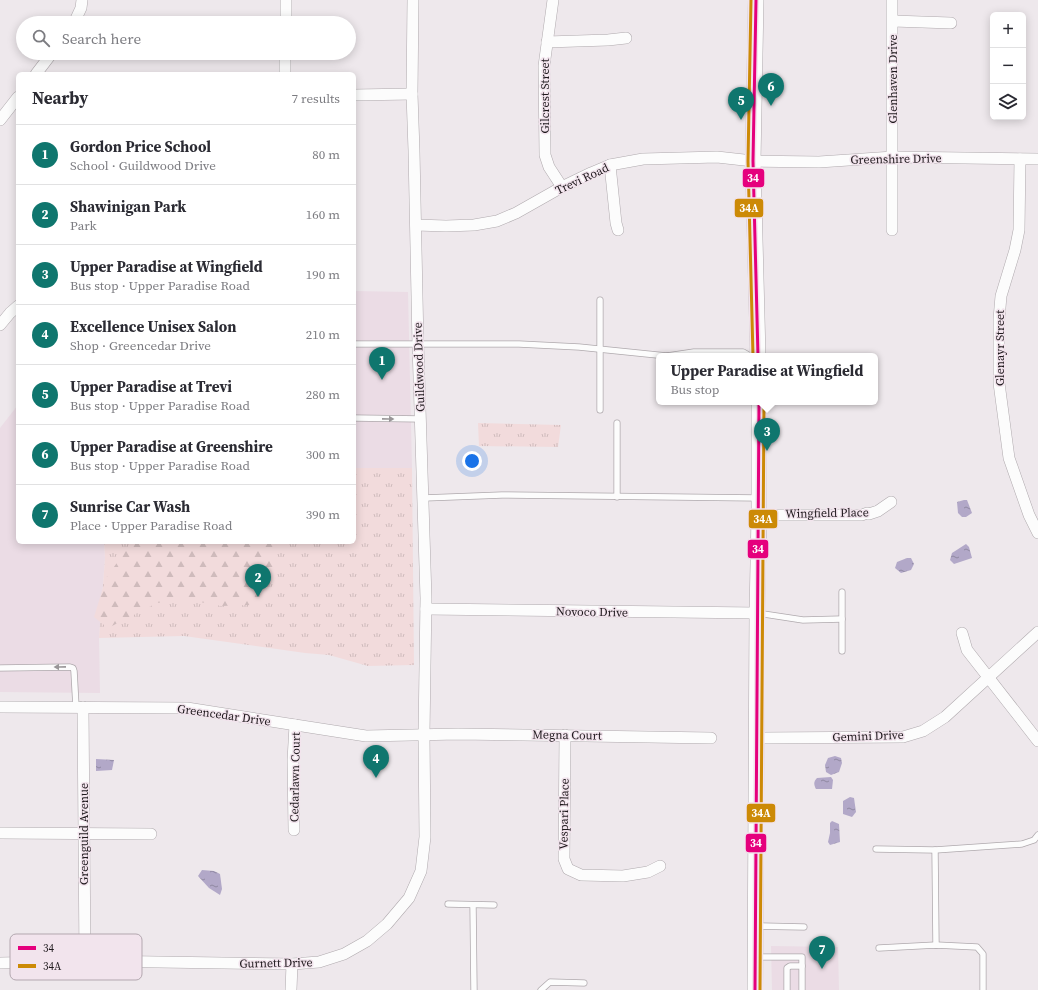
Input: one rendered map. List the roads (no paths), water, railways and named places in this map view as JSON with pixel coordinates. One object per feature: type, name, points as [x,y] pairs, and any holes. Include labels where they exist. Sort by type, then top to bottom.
[{"type":"main road","points":[[756,0],[754,161],[758,353]]},
{"type":"main road","points":[[755,990],[757,613],[760,515],[759,405]]},
{"type":"street","points":[[77,16],[81,8],[82,0]]},
{"type":"street","points":[[286,0],[286,16]]},
{"type":"street","name":"Guildwood Drive","points":[[414,0],[412,94],[426,609],[424,734]]},
{"type":"street","name":"Gilcrest Street","points":[[553,0],[544,66],[545,155],[549,167],[562,187]]},
{"type":"street","name":"Glenhaven Drive","points":[[892,0],[892,230]]},
{"type":"street","points":[[893,21],[951,22]]},
{"type":"street","points":[[547,42],[626,38]]},
{"type":"street","points":[[38,72],[47,60]]},
{"type":"street","points":[[285,60],[285,72]]},
{"type":"street","points":[[356,95],[412,94]]},
{"type":"street","points":[[0,120],[16,100]]},
{"type":"street","name":"Trevi Road","points":[[416,225],[453,226],[497,221],[516,213],[562,187],[610,165],[643,159],[668,158],[717,157],[754,161]]},
{"type":"street","name":"Greenshire Drive","points":[[754,161],[819,162],[893,157],[1038,159]]},
{"type":"street","name":"Glenayr Street","points":[[1020,159],[1019,230],[1015,250],[1001,296],[999,320],[999,384],[1009,458],[1029,516],[1038,533]]},
{"type":"street","points":[[610,165],[618,230]]},
{"type":"street","points":[[0,325],[16,308]]},
{"type":"street","name":"Wingfield Place","points":[[760,515],[869,514],[878,511],[891,502]]},
{"type":"street","name":"Novoco Drive","points":[[426,609],[757,613]]},
{"type":"street","name":"Gemini Drive","points":[[756,738],[903,737],[923,730],[945,717],[1038,632]]},
{"type":"street","points":[[962,633],[967,650],[1038,741]]},
{"type":"street","name":"Greencedar Drive","points":[[0,707],[187,708],[366,736],[424,734]]},
{"type":"street","name":"Greenguild Avenue","points":[[80,707],[84,833],[85,934]]},
{"type":"street","name":"Cedarlawn Court","points":[[294,830],[293,760],[296,725]]},
{"type":"street","name":"Megna Court","points":[[424,734],[711,738]]},
{"type":"street","name":"Gurnett Drive","points":[[142,962],[292,964],[319,962],[344,954],[367,941],[387,924],[409,898],[421,871],[425,837],[424,734]]},
{"type":"street","name":"Vespari Place","points":[[565,735],[564,859],[568,869],[581,875],[623,876],[648,872],[660,866]]},
{"type":"street","points":[[0,833],[151,834]]},
{"type":"street","name":"Gurnett Drive","points":[[0,963],[10,963]]},
{"type":"street","points":[[291,990],[292,964]]},
{"type":"lane","points":[[600,300],[600,410]]},
{"type":"lane","points":[[356,344],[519,344],[656,355]]},
{"type":"lane","points":[[692,353],[745,353]]},
{"type":"lane","points":[[356,418],[421,419]]},
{"type":"lane","points":[[617,423],[617,497]]},
{"type":"lane","points":[[424,498],[502,495],[759,498]]},
{"type":"lane","points":[[842,592],[842,651]]},
{"type":"lane","points":[[757,613],[803,620],[842,619]]},
{"type":"lane","points":[[0,668],[73,668],[80,707]]},
{"type":"lane","points":[[876,849],[935,850],[1022,844],[1034,840],[1038,835]]},
{"type":"lane","points":[[935,850],[936,945]]},
{"type":"lane","points":[[448,904],[494,905]]},
{"type":"lane","points":[[473,905],[474,990]]},
{"type":"lane","points":[[756,926],[804,927]]},
{"type":"lane","points":[[879,948],[936,945],[977,947],[983,954],[984,990]]},
{"type":"lane","points":[[756,957],[802,957],[802,990]]},
{"type":"lane","points":[[787,990],[787,968],[790,966],[802,966]]},
{"type":"lane","points":[[541,990],[550,982],[584,983]]},
{"type":"water","points":[[967,500],[972,513],[966,517],[962,517],[958,513],[957,502]]},
{"type":"water","points":[[966,544],[969,547],[972,558],[954,564],[950,560],[952,553]]},
{"type":"water","points":[[911,558],[914,564],[911,570],[901,573],[895,568],[897,562]]},
{"type":"water","points":[[835,756],[841,758],[842,763],[839,772],[831,775],[826,772],[825,765],[828,758]]},
{"type":"water","points":[[96,759],[114,760],[112,770],[96,771]]},
{"type":"water","points":[[831,777],[833,780],[832,789],[816,789],[814,784],[817,778]]},
{"type":"water","points":[[850,797],[854,798],[856,812],[852,817],[843,814],[843,801]]},
{"type":"water","points":[[832,821],[839,824],[840,842],[830,845],[828,842],[830,823]]},
{"type":"water","points":[[202,870],[214,871],[220,874],[222,889],[220,895],[209,888],[198,876]]},
{"type":"place","name":"Upper Paradise at Greenshire","points":[[771,106]]},
{"type":"place","name":"Upper Paradise at Trevi","points":[[741,120]]},
{"type":"place","name":"Gordon Price School","points":[[382,380]]},
{"type":"place","name":"Upper Paradise at Wingfield","points":[[767,451]]},
{"type":"place","name":"Shawinigan Park","points":[[258,597]]},
{"type":"place","name":"Excellence Unisex Salon","points":[[376,778]]},
{"type":"place","name":"Sunrise Car Wash","points":[[822,969]]}]
